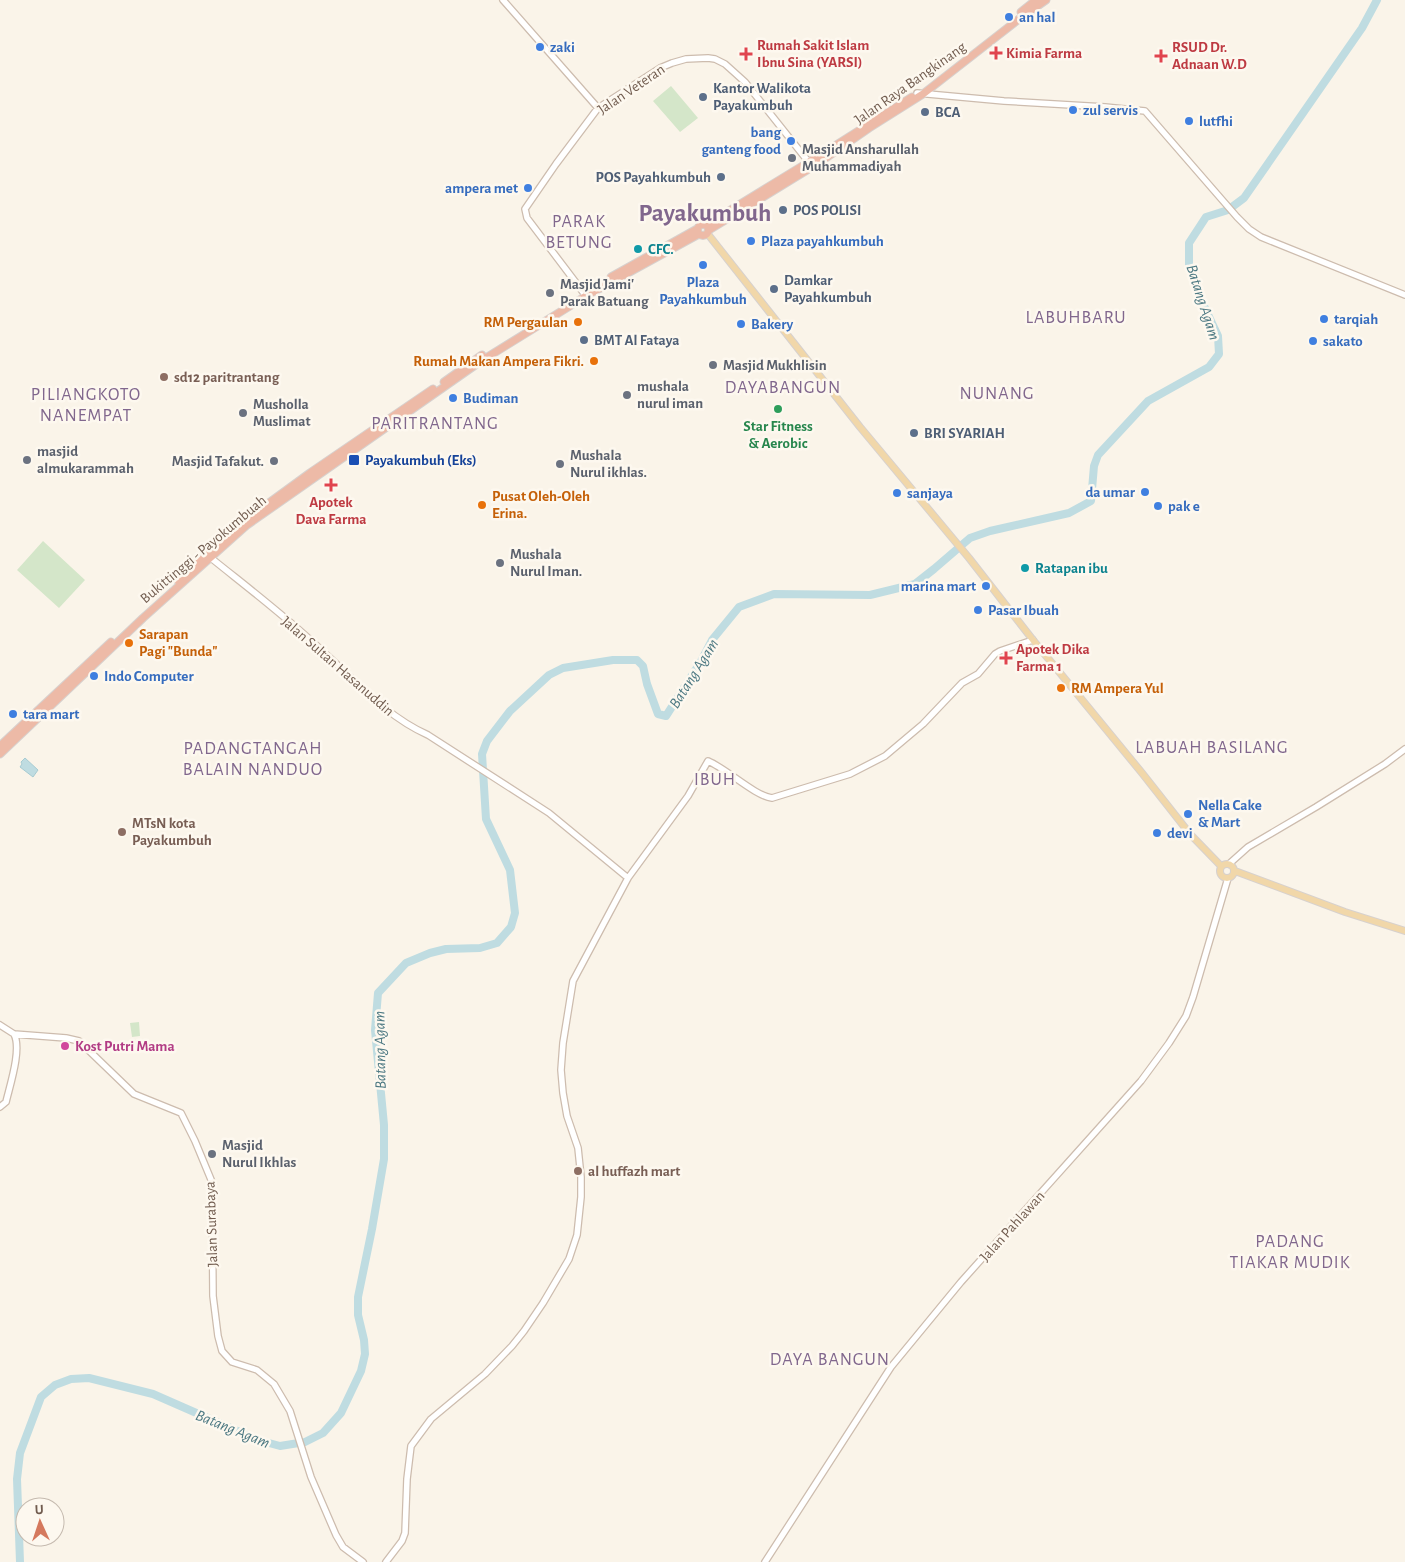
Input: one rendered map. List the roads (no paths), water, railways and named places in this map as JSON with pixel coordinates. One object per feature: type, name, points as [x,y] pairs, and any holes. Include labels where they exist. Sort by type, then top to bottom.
[{"type":"highway","name":"Jalan Raya Bangkinang","points":[[1018,18],[1036,0]]},
{"type":"highway","name":"Jalan Raya Bangkinang","points":[[704,230],[920,94],[1018,18],[1046,0]]},
{"type":"highway","name":"Bukittinggi - Payokumbuah","points":[[0,746],[244,521],[310,473],[585,294],[704,230]]},
{"type":"highway","name":"Bukittinggi - Payokumbuah","points":[[0,754],[110,646],[248,525],[381,428]]},
{"type":"main road","points":[[704,230],[860,427],[970,558],[1033,640],[1190,834],[1221,866]]},
{"type":"main road","points":[[1221,866],[1229,864],[1235,871],[1345,912],[1405,931]]},
{"type":"main road","points":[[1221,866],[1221,876],[1228,878],[1235,871]]},
{"type":"street","points":[[503,0],[598,108]]},
{"type":"street","name":"Jalan Veteran","points":[[585,294],[526,218],[526,209],[533,196],[598,108],[635,83],[672,63],[698,58],[715,59],[725,64],[745,82],[810,165]]},
{"type":"street","points":[[920,94],[1145,111],[1249,229],[1261,237],[1405,294]]},
{"type":"street","name":"Jalan Sultan Hasanuddin","points":[[211,558],[318,646],[386,709],[414,729],[428,735],[549,813],[628,878]]},
{"type":"street","points":[[386,1562],[402,1541],[405,1533],[407,1479],[411,1446],[431,1419],[485,1374],[518,1338],[543,1303],[569,1259],[578,1227],[581,1177],[578,1148],[567,1116],[561,1070],[563,1043],[573,981],[628,878],[684,802],[708,761],[724,769],[762,795],[772,798],[850,774],[893,751],[923,724],[962,683],[978,674],[995,654],[1033,640]]},
{"type":"street","points":[[1229,864],[1248,847],[1385,764],[1405,749]]},
{"type":"street","name":"Jalan Pahlawan","points":[[765,1562],[891,1368],[961,1282],[1141,1081],[1169,1043],[1186,1016],[1193,997],[1228,878]]},
{"type":"street","name":"Jalan Surabaya","points":[[0,1025],[16,1037],[22,1035],[66,1038],[78,1041],[134,1094],[181,1113],[212,1182],[213,1296],[218,1336],[222,1351],[232,1362],[257,1370],[274,1384],[290,1411],[311,1478],[336,1535],[344,1546],[363,1562]]},
{"type":"street","points":[[0,1107],[6,1102],[14,1067],[16,1037]]},
{"type":"water","points":[[25,758],[38,770],[33,777],[20,767],[21,762]]},
{"type":"waterway","name":"Batang Agam","points":[[20,1562],[17,1479],[20,1453],[41,1397],[55,1385],[71,1379],[89,1378],[153,1394],[258,1440],[280,1446],[305,1442],[323,1433],[341,1413],[361,1371],[365,1354],[358,1315],[358,1297],[384,1159],[384,1125],[375,1030],[378,993],[406,963],[430,953],[446,949],[480,948],[497,943],[511,927],[515,913],[510,870],[486,819],[482,754],[487,741],[510,711],[549,675],[563,668],[613,660],[637,660],[643,666],[647,684],[658,714],[666,716],[700,663],[712,640],[739,607],[774,594],[870,595],[915,584],[970,538],[990,531],[1069,513],[1091,501],[1094,466],[1098,455],[1148,401],[1209,367],[1219,354],[1218,336],[1196,289],[1189,265],[1189,243],[1206,217],[1228,210],[1244,198],[1362,28],[1377,0]]},
{"type":"place","name":"an hal","points":[[1009,17]]},
{"type":"place","name":"zaki","points":[[540,47]]},
{"type":"place","name":"Kimia Farma","points":[[996,53]]},
{"type":"place","name":"Rumah Sakit Islam Ibnu Sina (YARSI)","points":[[746,54]]},
{"type":"place","name":"RSUD Dr. Adnaan W.D","points":[[1161,56]]},
{"type":"place","name":"Kantor Walikota Payakumbuh","points":[[703,97]]},
{"type":"place","name":"zul servis","points":[[1073,110]]},
{"type":"place","name":"BCA","points":[[925,112]]},
{"type":"place","name":"lutfhi","points":[[1189,121]]},
{"type":"place","name":"bang ganteng food","points":[[791,141]]},
{"type":"place","name":"Masjid Ansharullah Muhammadiyah","points":[[792,158]]},
{"type":"place","name":"POS Payahkumbuh","points":[[721,177]]},
{"type":"place","name":"ampera met","points":[[528,188]]},
{"type":"place","name":"POS POLISI","points":[[783,210]]},
{"type":"place","name":"Plaza payahkumbuh","points":[[751,241]]},
{"type":"place","name":"CFC.","points":[[638,249]]},
{"type":"place","name":"Plaza Payahkumbuh","points":[[703,265]]},
{"type":"place","name":"Damkar Payahkumbuh","points":[[774,289]]},
{"type":"place","name":"Masjid Jami' Parak Batuang","points":[[550,293]]},
{"type":"place","name":"tarqiah","points":[[1324,319]]},
{"type":"place","name":"RM Pergaulan","points":[[578,322]]},
{"type":"place","name":"Bakery","points":[[741,324]]},
{"type":"place","name":"BMT Al Fataya","points":[[584,340]]},
{"type":"place","name":"sakato","points":[[1313,341]]},
{"type":"place","name":"Rumah Makan Ampera Fikri.","points":[[594,361]]},
{"type":"place","name":"Masjid Mukhlisin","points":[[713,365]]},
{"type":"place","name":"sd12 paritrantang","points":[[164,377]]},
{"type":"place","name":"mushala nurul iman","points":[[627,395]]},
{"type":"place","name":"Budiman","points":[[453,398]]},
{"type":"place","name":"Star Fitness & Aerobic","points":[[778,409]]},
{"type":"place","name":"Musholla Muslimat","points":[[243,413]]},
{"type":"place","name":"BRI SYARIAH","points":[[914,433]]},
{"type":"place","name":"masjid almukarammah","points":[[27,460]]},
{"type":"place","name":"Payakumbuh (Eks)","points":[[354,460]]},
{"type":"place","name":"Masjid Tafakut.","points":[[274,461]]},
{"type":"place","name":"Mushala Nurul ikhlas.","points":[[560,464]]},
{"type":"place","name":"Apotek Dava Farma","points":[[331,485]]},
{"type":"place","name":"da umar","points":[[1145,492]]},
{"type":"place","name":"sanjaya","points":[[897,493]]},
{"type":"place","name":"Pusat Oleh-Oleh Erina.","points":[[482,505]]},
{"type":"place","name":"pak e","points":[[1158,506]]},
{"type":"place","name":"Mushala Nurul Iman.","points":[[500,563]]},
{"type":"place","name":"Ratapan ibu","points":[[1025,568]]},
{"type":"place","name":"marina mart","points":[[986,586]]},
{"type":"place","name":"Pasar Ibuah","points":[[978,610]]},
{"type":"place","name":"Sarapan Pagi \"Bunda\"","points":[[129,643]]},
{"type":"place","name":"Apotek Dika Farma 1","points":[[1006,658]]},
{"type":"place","name":"Indo Computer","points":[[94,676]]},
{"type":"place","name":"RM Ampera Yul","points":[[1061,688]]},
{"type":"place","name":"tara mart","points":[[13,714]]},
{"type":"place","name":"Nella Cake & Mart","points":[[1188,814]]},
{"type":"place","name":"MTsN kota Payakumbuh","points":[[122,832]]},
{"type":"place","name":"devi","points":[[1157,833]]},
{"type":"place","name":"Kost Putri Mama","points":[[65,1046]]},
{"type":"place","name":"Masjid Nurul Ikhlas","points":[[212,1154]]},
{"type":"place","name":"al huffazh mart","points":[[578,1171]]},
{"type":"district","name":"Payakumbuh","points":[[705,212]]},
{"type":"district","name":"PARAK BETUNG","points":[[579,231]]},
{"type":"district","name":"LABUHBARU","points":[[1076,317]]},
{"type":"district","name":"DAYABANGUN","points":[[783,387]]},
{"type":"district","name":"NUNANG","points":[[997,393]]},
{"type":"district","name":"PILIANGKOTO NANEMPAT","points":[[86,404]]},
{"type":"district","name":"PARITRANTANG","points":[[435,423]]},
{"type":"district","name":"LABUAH BASILANG","points":[[1212,747]]},
{"type":"district","name":"PADANGTANGAH BALAIN NANDUO","points":[[253,758]]},
{"type":"district","name":"IBUH","points":[[715,779]]},
{"type":"district","name":"PADANG TIAKAR MUDIK","points":[[1290,1251]]},
{"type":"district","name":"DAYA BANGUN","points":[[830,1359]]}]
